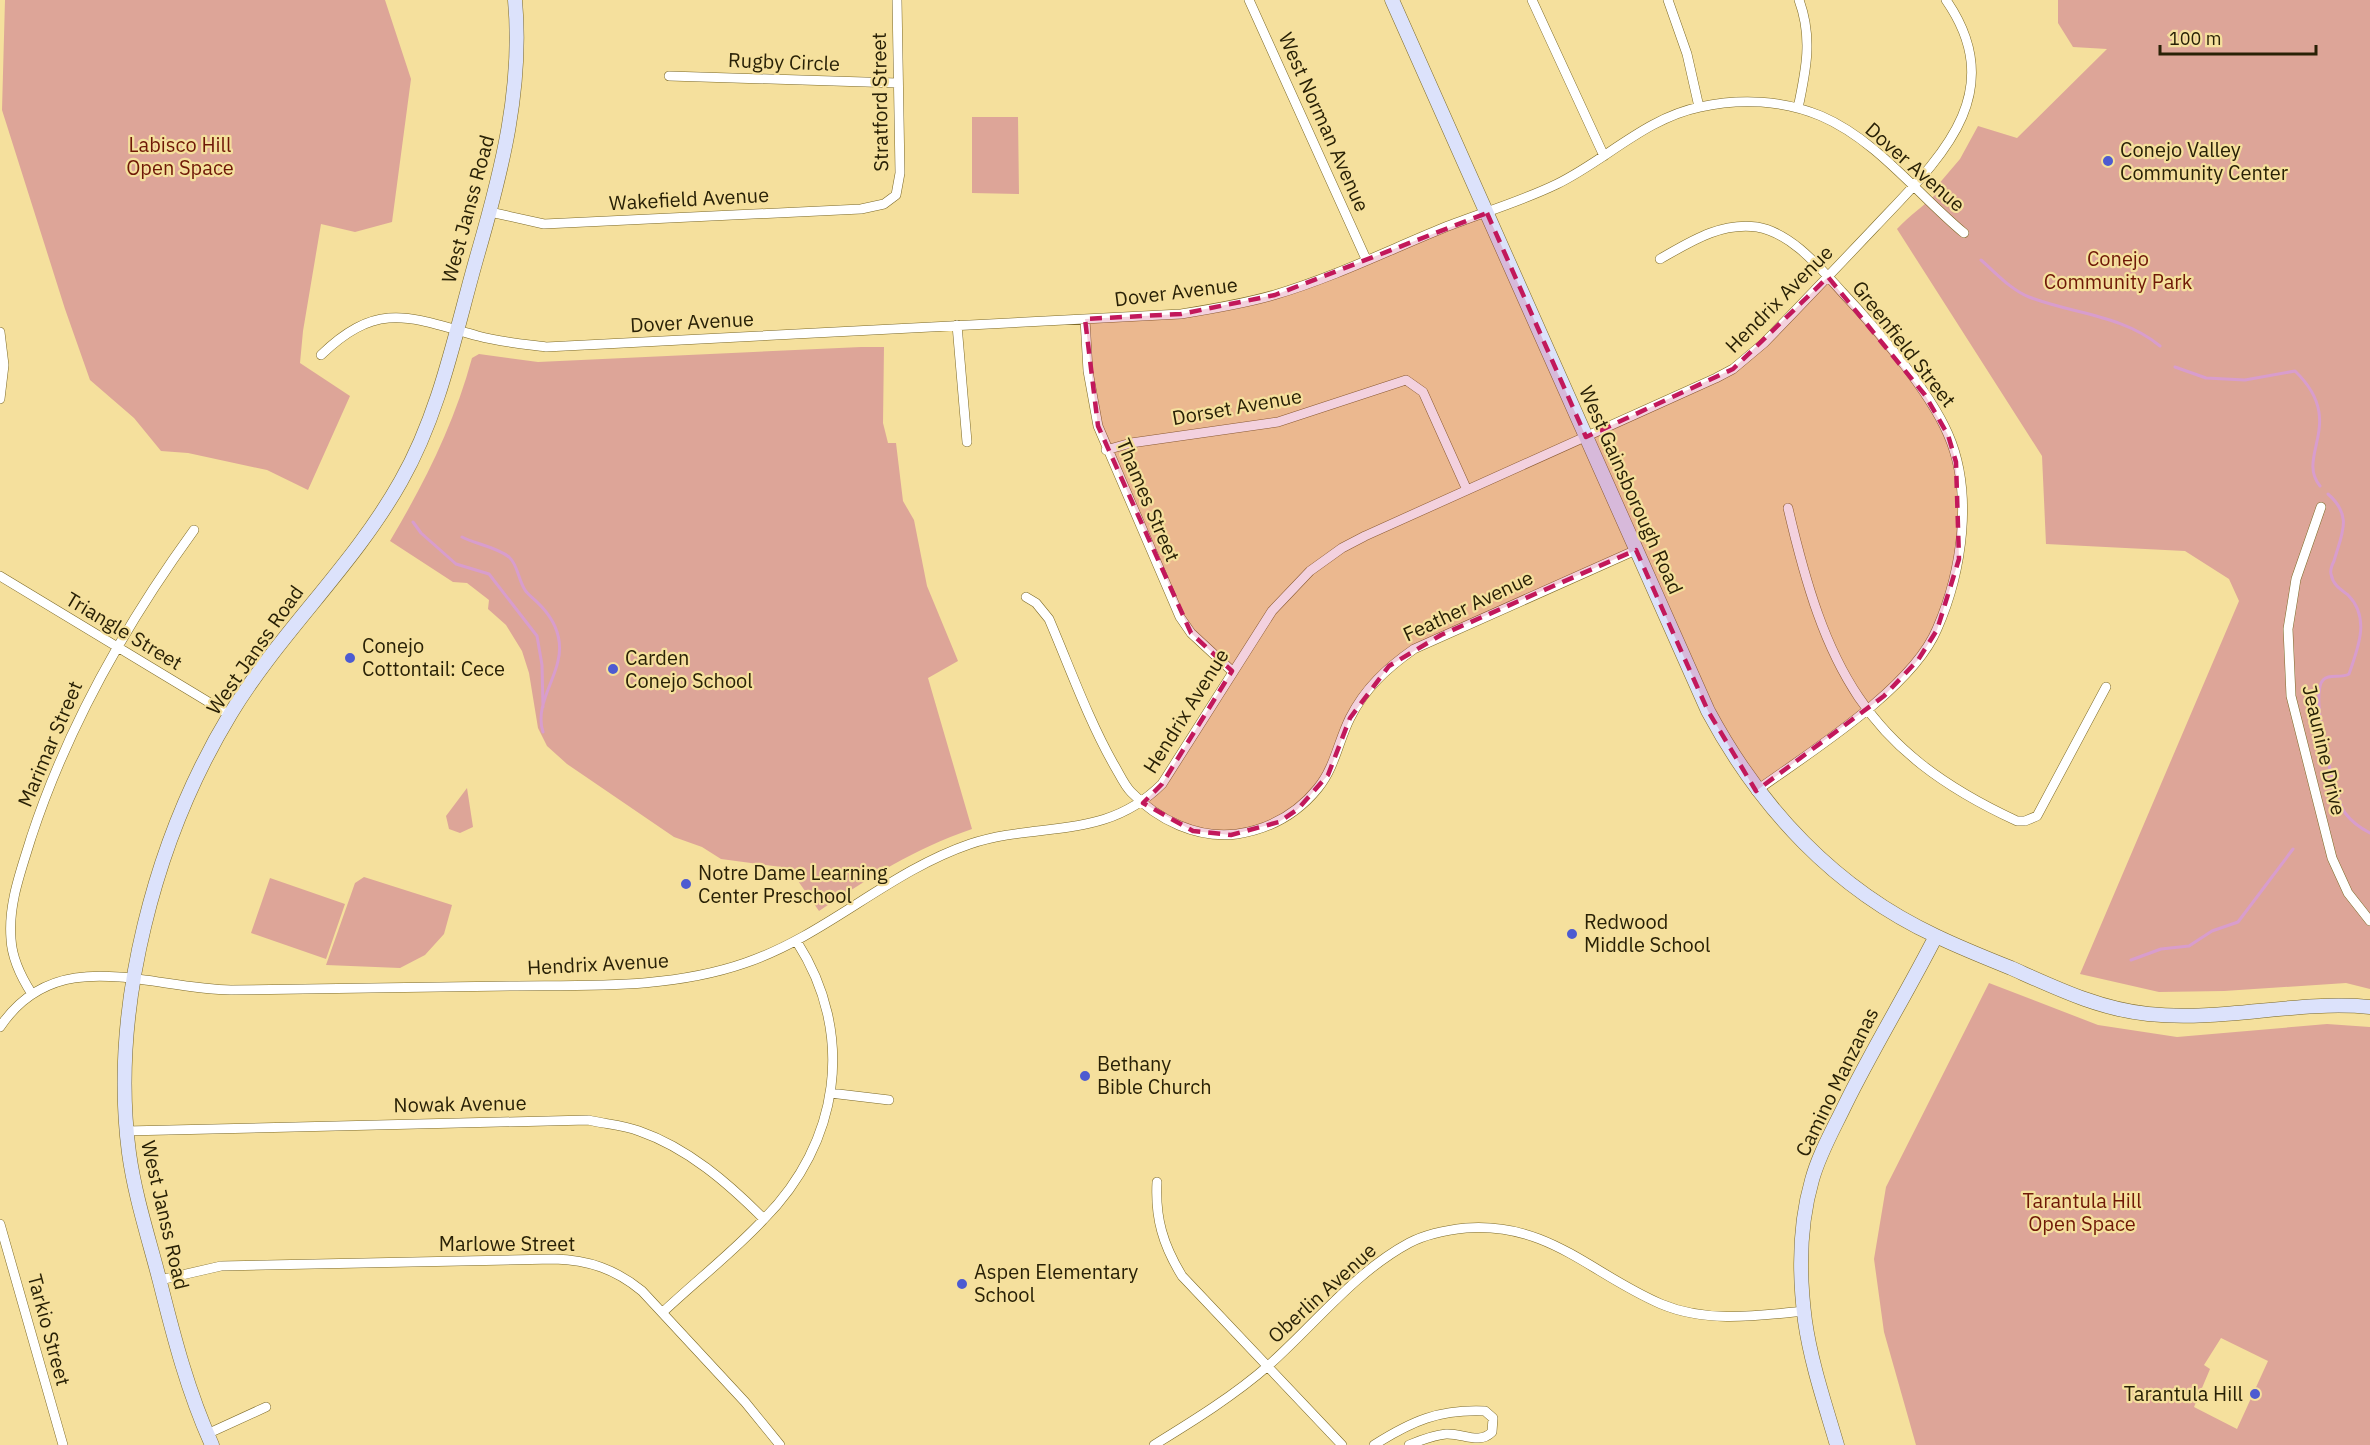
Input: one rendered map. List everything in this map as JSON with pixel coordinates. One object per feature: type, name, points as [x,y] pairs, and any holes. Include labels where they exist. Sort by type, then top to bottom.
[{"type":"street","name":"West Janss Road","points":[[209,1439],[186,1380],[137,1198],[126,1131],[124,1054],[133,978],[165,856],[190,796],[230,715],[282,641],[367,533],[402,480],[427,426],[490,212],[513,105],[517,26],[514,0]]},
{"type":"street","name":"Stratford Street","points":[[890,201],[899,187],[900,173],[897,0]]},
{"type":"street","name":"West Norman Avenue","points":[[1249,0],[1366,259]]},
{"type":"street","name":"West Gainsborough Road","points":[[1392,0],[1708,711],[1756,791],[1782,822],[1824,863],[1872,899],[1936,936]]},
{"type":"street","points":[[1532,0],[1604,156]]},
{"type":"street","points":[[1668,0],[1687,54],[1699,107]]},
{"type":"street","points":[[1798,108],[1809,51],[1808,33],[1799,0]]},
{"type":"street","name":"Hendrix Avenue","points":[[0,1027],[14,1009],[32,994],[53,983],[74,976],[133,978],[200,990],[231,990],[637,984],[706,974],[744,964],[797,942],[900,875],[942,855],[999,837],[1089,824],[1143,803],[1162,784],[1272,611],[1310,571],[1358,540],[1733,369],[1764,343],[1913,187],[1948,147],[1959,128],[1967,108],[1971,83],[1970,52],[1961,25],[1946,0]]},
{"type":"street","name":"Rugby Circle","points":[[669,76],[897,83]]},
{"type":"street","name":"Dover Avenue","points":[[321,355],[358,326],[377,319],[411,317],[507,343],[546,347],[1180,314],[1241,304],[1317,280],[1550,187],[1652,125],[1699,107],[1763,102],[1798,108],[1822,117],[1866,144],[1964,233]]},
{"type":"street","name":"Wakefield Avenue","points":[[490,212],[544,224],[861,209],[875,208],[890,201]]},
{"type":"street","name":"Greenfield Street","points":[[1660,260],[1714,231],[1735,226],[1759,227],[1801,250],[1864,316],[1940,417],[1952,445],[1959,476],[1959,559],[1937,630],[1918,660],[1900,680],[1867,709],[1756,791]]},
{"type":"street","name":"Thames Street","points":[[1085,319],[1092,403],[1106,450],[1180,617],[1191,633],[1232,671]]},
{"type":"street","points":[[957,325],[967,442]]},
{"type":"street","points":[[0,332],[4,365],[0,399]]},
{"type":"street","name":"Dorset Avenue","points":[[1106,450],[1131,443],[1278,422],[1406,380],[1423,392],[1467,490]]},
{"type":"street","name":"Jeaunine Drive","points":[[2321,507],[2296,579],[2288,629],[2291,696],[2332,858],[2348,893],[2370,921]]},
{"type":"street","points":[[1788,508],[1806,582],[1820,624],[1838,662],[1867,709],[1898,745],[1924,767],[1956,789],[2000,813],[2025,821],[2037,816],[2042,811],[2106,687]]},
{"type":"street","name":"Marimar Street","points":[[32,994],[15,962],[11,942],[12,904],[37,819],[80,714],[116,648],[162,573],[194,530]]},
{"type":"street","name":"Feather Avenue","points":[[1026,597],[1036,603],[1049,619],[1105,749],[1129,790],[1143,803],[1171,822],[1212,835],[1254,831],[1279,822],[1298,809],[1328,775],[1350,718],[1375,681],[1389,666],[1414,649],[1636,550]]},
{"type":"street","name":"Triangle Street","points":[[0,576],[230,715]]},
{"type":"street","points":[[1936,936],[2078,997],[2128,1011],[2177,1016],[2313,1005],[2370,1007]]},
{"type":"street","name":"Camino Manzanas","points":[[1838,1445],[1812,1359],[1804,1311],[1802,1248],[1805,1211],[1812,1179],[1826,1143],[1859,1077],[1936,936]]},
{"type":"street","points":[[663,1312],[764,1220],[809,1158],[822,1126],[831,1093],[833,1056],[825,996],[797,942]]},
{"type":"street","points":[[831,1093],[889,1100]]},
{"type":"street","name":"Nowak Avenue","points":[[126,1131],[588,1120],[638,1130],[701,1163],[735,1190],[764,1220]]},
{"type":"street","points":[[1157,1182],[1156,1208],[1169,1254],[1182,1276],[1269,1365],[1342,1445]]},
{"type":"street","name":"Tarkio Street","points":[[0,1224],[63,1445]]},
{"type":"street","name":"Oberlin Avenue","points":[[1156,1444],[1269,1365],[1367,1272],[1386,1257],[1410,1243],[1454,1229],[1503,1228],[1528,1234],[1559,1247],[1661,1304],[1688,1312],[1738,1318],[1804,1311]]},
{"type":"street","name":"Marlowe Street","points":[[160,1280],[221,1266],[578,1260],[598,1265],[625,1277],[663,1312],[745,1402],[780,1445]]},
{"type":"street","points":[[209,1439],[266,1407]]},
{"type":"street","points":[[1374,1445],[1410,1423],[1448,1412],[1485,1411],[1493,1418],[1492,1432],[1487,1437],[1479,1439],[1444,1434],[1409,1445]]},
{"type":"highlighted area","points":[[1487,213],[1586,437],[1733,369],[1828,277],[1925,395],[1948,435],[1956,462],[1959,559],[1937,630],[1918,660],[1884,696],[1756,791],[1708,711],[1636,550],[1441,635],[1389,666],[1350,718],[1328,775],[1298,809],[1279,822],[1231,835],[1193,831],[1143,803],[1162,784],[1232,671],[1191,633],[1098,426],[1085,319],[1181,314],[1275,295]]},
{"type":"green space","name":"Labisco Hill Open Space","points":[[5,0],[385,0],[411,79],[392,222],[355,232],[321,224],[303,331],[300,363],[350,396],[308,490],[267,470],[188,453],[161,451],[134,418],[90,380],[2,110]]},
{"type":"green space","name":"Conejo Community Park","points":[[2058,0],[2370,0],[2370,989],[2346,983],[2224,991],[2159,992],[2080,974],[2239,601],[2229,579],[2185,551],[2046,544],[2042,456],[1897,229],[1938,192],[1937,186],[1960,159],[1978,126],[2017,138],[2107,49],[2073,47],[2058,23]]},
{"type":"green space","points":[[972,117],[1018,117],[1019,194],[972,193]]},
{"type":"green space","points":[[884,347],[883,423],[888,443],[896,443],[903,501],[914,520],[927,586],[958,661],[928,678],[972,829],[930,846],[893,865],[819,911],[789,868],[721,859],[702,847],[674,837],[567,764],[547,746],[538,728],[529,673],[522,651],[506,625],[488,609],[489,600],[467,583],[453,582],[390,541],[437,452],[457,406],[472,358],[479,354],[538,362]]},
{"type":"green space","points":[[467,788],[473,827],[460,833],[449,829],[446,816]]},
{"type":"green space","points":[[364,877],[452,905],[444,934],[425,955],[400,968],[326,965],[355,883]]},
{"type":"green space","points":[[270,878],[345,904],[326,959],[251,933]]},
{"type":"green space","name":"Tarantula Hill Open Space","points":[[1989,983],[2098,1025],[2177,1037],[2327,1024],[2370,1027],[2370,1445],[1916,1445],[1884,1332],[1874,1259],[1886,1187]],"holes":[[[2221,1338],[2268,1361],[2237,1429],[2194,1407],[2210,1369],[2204,1365]]]},
{"type":"waterway","points":[[1981,260],[2022,294],[2046,303],[2114,321],[2146,336],[2160,346]]},
{"type":"waterway","points":[[2175,367],[2206,378],[2245,380],[2295,371],[2310,389],[2318,406],[2320,422],[2313,463],[2314,475],[2320,486]]},
{"type":"waterway","points":[[2328,494],[2336,502],[2343,517],[2340,542],[2331,568],[2332,578],[2355,604],[2361,622],[2359,642],[2349,674],[2328,677],[2323,680],[2319,689],[2321,724],[2340,803],[2350,819],[2370,833]]},
{"type":"waterway","points":[[413,522],[421,533],[456,564],[489,574],[537,636],[542,665],[543,707]]},
{"type":"waterway","points":[[462,537],[509,557],[525,590],[546,612],[557,631],[558,661],[541,714],[543,732]]},
{"type":"waterway","points":[[2131,960],[2161,949],[2189,946],[2212,931],[2238,922],[2293,849]]},
{"type":"place","name":"Conejo Valley Community Center","points":[[2108,161]]},
{"type":"place","name":"Conejo Cottontail: Cece","points":[[350,658]]},
{"type":"place","name":"Carden Conejo School","points":[[613,669]]},
{"type":"place","name":"Notre Dame Learning Center Preschool","points":[[686,884]]},
{"type":"place","name":"Redwood Middle School","points":[[1572,934]]},
{"type":"place","name":"Bethany Bible Church","points":[[1085,1076]]},
{"type":"place","name":"Aspen Elementary School","points":[[962,1284]]},
{"type":"place","name":"Tarantula Hill","points":[[2255,1394]]}]
